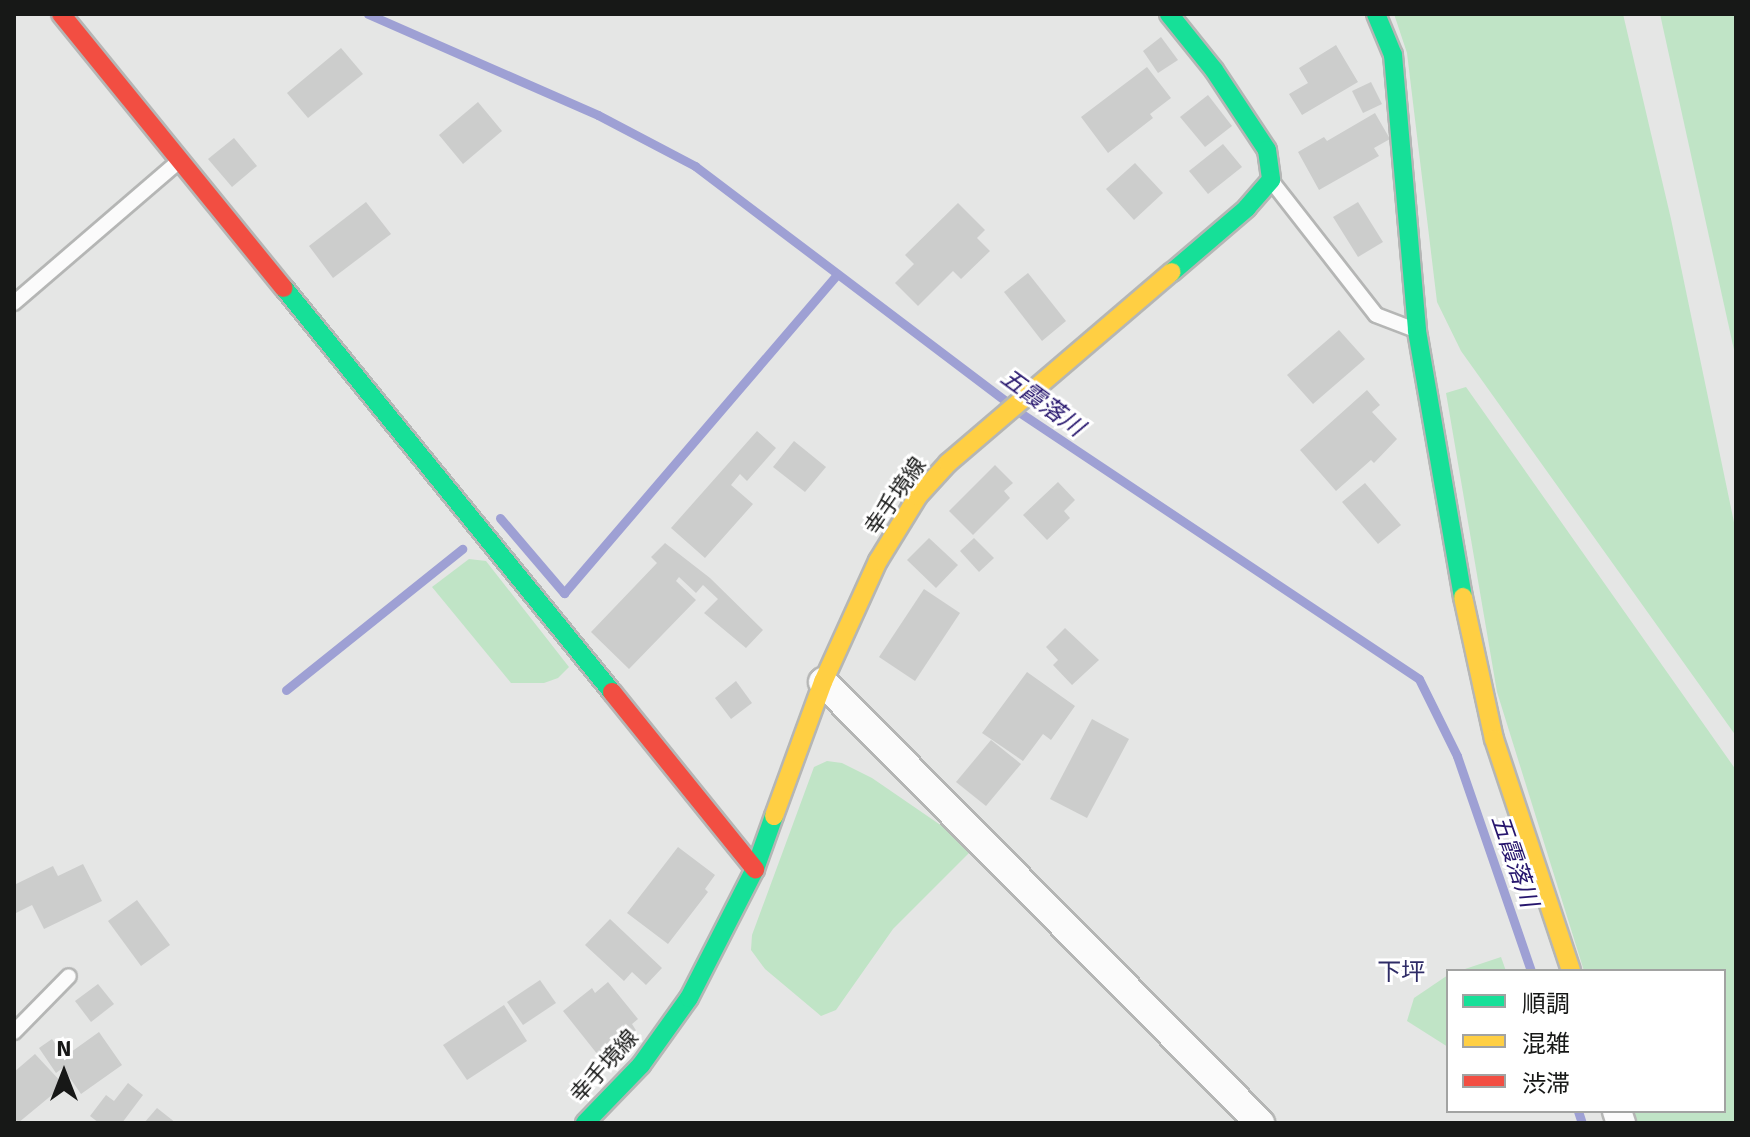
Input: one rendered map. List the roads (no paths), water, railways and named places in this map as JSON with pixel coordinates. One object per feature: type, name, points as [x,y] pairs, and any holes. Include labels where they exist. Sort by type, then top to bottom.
[{"type":"street","points":[[61,14],[755,869]]},
{"type":"street","points":[[1169,14],[1214,70],[1267,150],[1271,180]]},
{"type":"street","points":[[1376,14],[1393,55],[1417,331],[1452,544],[1494,739],[1570,969]]},
{"type":"street","name":"幸手境線","points":[[585,1123],[641,1065],[689,998],[755,869],[823,682],[878,561],[918,496],[948,463],[992,424],[1247,208],[1271,180]]},
{"type":"street","points":[[823,682],[1260,1123]]},
{"type":"lane","points":[[14,303],[182,160]]},
{"type":"lane","points":[[1271,180],[1376,315],[1417,331]]},
{"type":"lane","points":[[14,1032],[69,976]]},
{"type":"waterway","name":"五霞落川","points":[[368,14],[598,115],[695,166],[1004,400]]},
{"type":"waterway","points":[[500,518],[564,593],[837,274]]},
{"type":"waterway","name":"五霞落川","points":[[1022,414],[1419,679],[1457,756],[1530,969]]},
{"type":"waterway","points":[[286,690],[462,549]]},
{"type":"waterway","name":"五霞落川","points":[[1579,1113],[1582,1123]]},
{"type":"district","name":"下坪","points":[[1401,973]]}]
